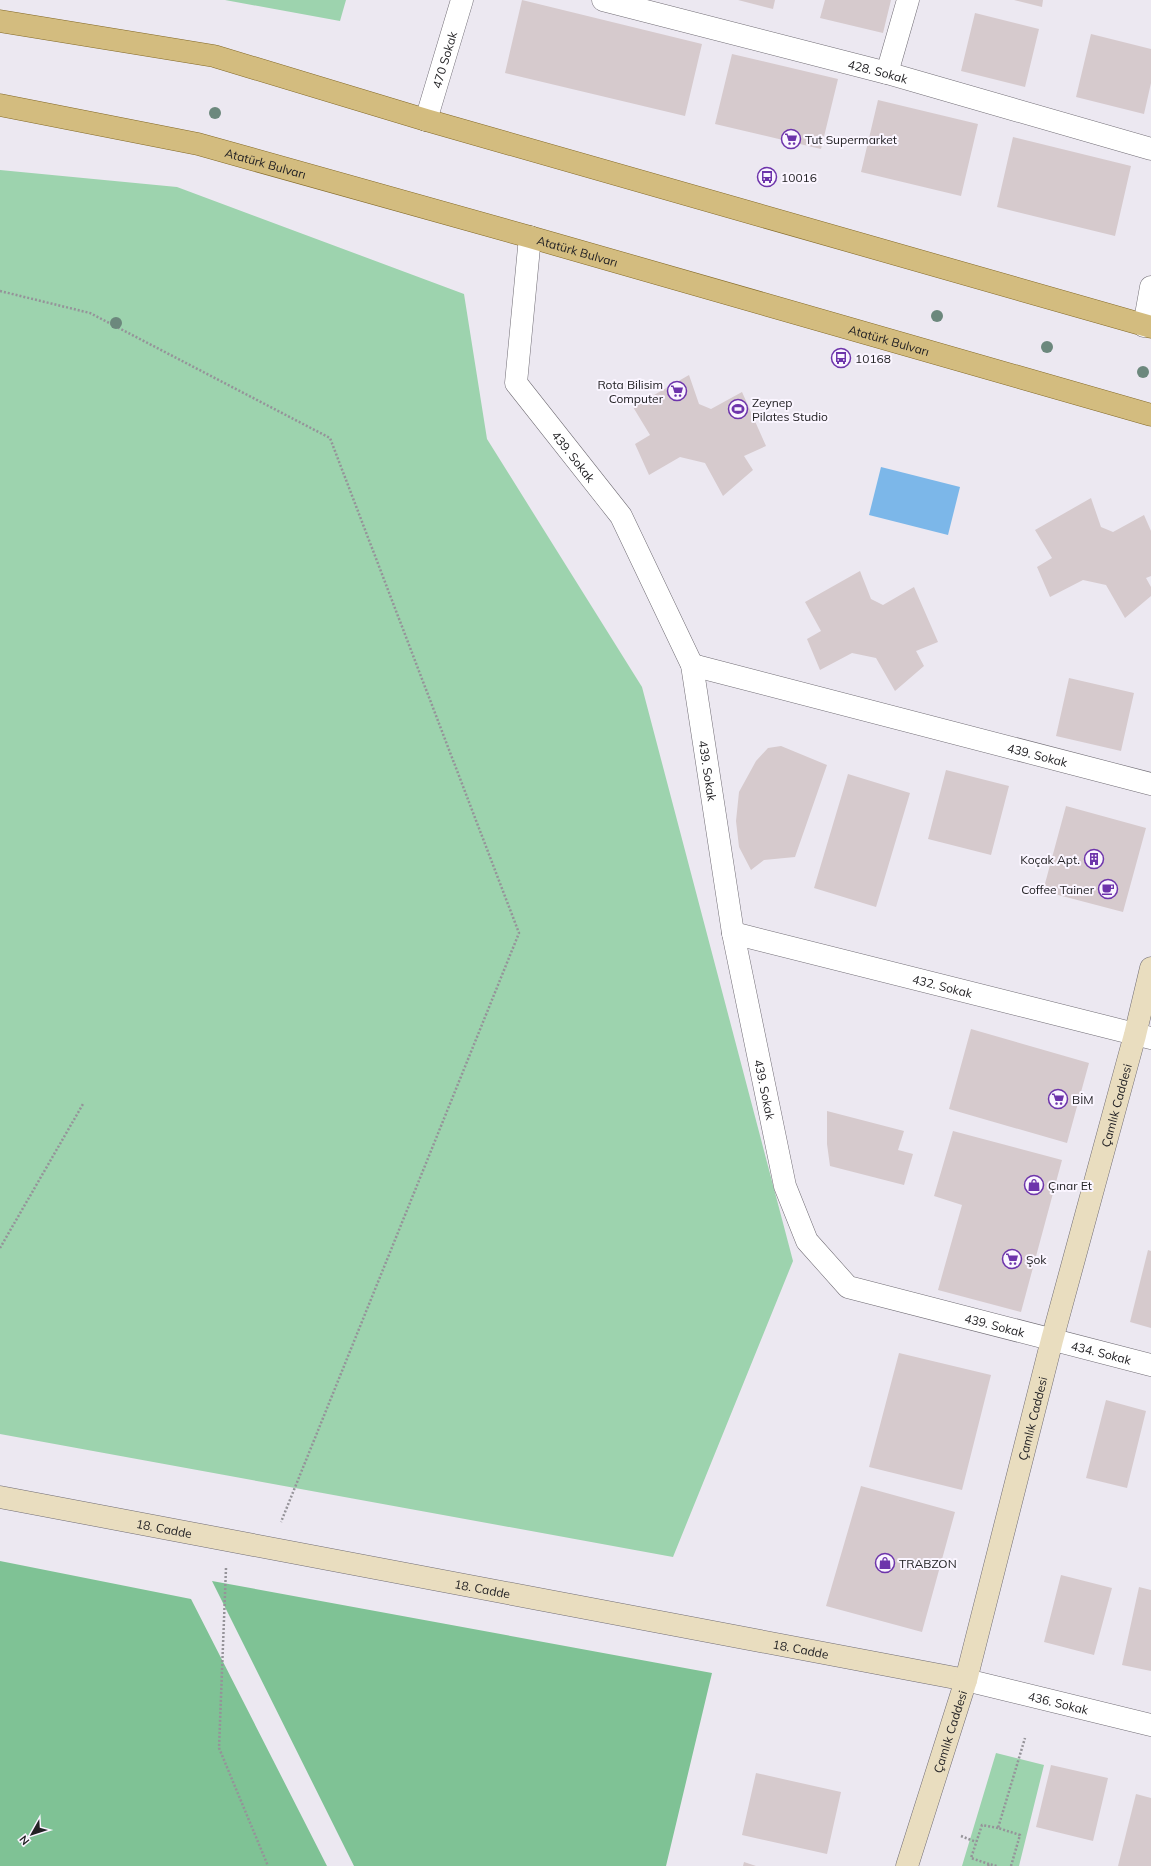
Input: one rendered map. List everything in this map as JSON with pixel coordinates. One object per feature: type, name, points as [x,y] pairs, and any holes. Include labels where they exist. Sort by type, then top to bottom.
[{"type":"main road","points":[[0,21],[214,56],[426,120],[1147,327]]},
{"type":"main road","name":"Atatürk Bulvarı","points":[[0,105],[198,144],[530,237],[1151,415]]},
{"type":"street","name":"470 Sokak","points":[[426,120],[462,0]]},
{"type":"street","name":"428. Sokak","points":[[603,0],[637,4],[887,73],[1151,149]]},
{"type":"street","points":[[887,73],[908,0]]},
{"type":"street","name":"439. Sokak","points":[[530,237],[516,383],[620,516],[692,664],[733,933],[785,1186],[807,1242],[848,1287],[1052,1340]]},
{"type":"street","points":[[1147,327],[1151,287]]},
{"type":"street","name":"439. Sokak","points":[[692,664],[1151,784]]},
{"type":"street","name":"432. Sokak","points":[[733,933],[1143,1036]]},
{"type":"street","name":"Çamlık Caddesi","points":[[907,1866],[966,1680],[1052,1340],[1143,1036],[1151,968]]},
{"type":"street","name":"434. Sokak","points":[[1052,1340],[1151,1365]]},
{"type":"street","name":"18. Cadde","points":[[0,1497],[966,1680]]},
{"type":"street","name":"436. Sokak","points":[[966,1680],[1151,1725]]},
{"type":"path","points":[[0,290],[90,313],[330,438],[519,933],[270,1548]]},
{"type":"path","points":[[0,1248],[82,1104]]},
{"type":"path","points":[[228,1540],[219,1748],[268,1866]]},
{"type":"path","points":[[998,1828],[1024,1738]]},
{"type":"path","points":[[996,1866],[971,1858],[982,1825],[1020,1835],[1011,1866]]},
{"type":"path","points":[[962,1836],[976,1842]]},
{"type":"green space","points":[[225,0],[346,0],[340,21]]},
{"type":"green space","points":[[0,170],[177,187],[464,294],[487,439],[642,687],[793,1261],[673,1557],[0,1434]]},
{"type":"green space","points":[[0,1561],[191,1599],[327,1866],[0,1866]]},
{"type":"green space","points":[[212,1581],[712,1673],[666,1866],[354,1866]]},
{"type":"green space","points":[[996,1753],[1044,1765],[1019,1866],[962,1866]]},
{"type":"water","points":[[881,467],[960,487],[948,535],[869,515]]},
{"type":"building","points":[[522,0],[702,44],[685,116],[505,73]]},
{"type":"building","points":[[738,0],[775,0],[773,9]]},
{"type":"building","points":[[825,0],[891,0],[883,33],[820,18]]},
{"type":"building","points":[[1014,0],[1043,0],[1042,7]]},
{"type":"building","points":[[975,13],[1039,29],[1025,87],[961,71]]},
{"type":"building","points":[[1091,34],[1151,49],[1151,83],[1144,114],[1076,97]]},
{"type":"building","points":[[732,54],[838,79],[821,149],[715,124]]},
{"type":"building","points":[[878,100],[978,124],[961,196],[861,172]]},
{"type":"building","points":[[1013,137],[1131,166],[1115,236],[997,207]]},
{"type":"building","points":[[689,375],[699,404],[711,409],[742,392],[766,446],[744,456],[753,470],[723,496],[705,463],[680,457],[649,475],[635,444],[650,435],[633,407]]},
{"type":"building","points":[[1091,498],[1101,527],[1113,532],[1144,515],[1151,531],[1151,576],[1146,578],[1151,587],[1151,596],[1125,618],[1106,585],[1083,580],[1050,597],[1037,567],[1052,558],[1035,530]]},
{"type":"building","points":[[860,571],[871,599],[883,605],[914,587],[938,642],[916,651],[924,666],[895,691],[876,658],[852,653],[820,670],[807,639],[821,631],[805,602]]},
{"type":"building","points":[[1069,678],[1134,693],[1121,751],[1056,736]]},
{"type":"building","points":[[781,746],[827,765],[795,857],[764,860],[751,870],[739,847],[736,821],[739,792],[756,761],[768,748]]},
{"type":"building","points":[[946,770],[1009,786],[991,855],[928,839]]},
{"type":"building","points":[[848,774],[910,793],[876,907],[814,888]]},
{"type":"building","name":"Koçak Apt.","points":[[1066,806],[1146,828],[1123,912],[1043,891]]},
{"type":"building","points":[[971,1029],[1089,1063],[1067,1143],[949,1109]]},
{"type":"building","points":[[827,1111],[904,1131],[898,1150],[913,1154],[904,1185],[830,1166],[827,1144]]},
{"type":"building","points":[[953,1131],[1062,1160],[1021,1312],[938,1290],[962,1205],[934,1196]]},
{"type":"building","points":[[1148,1250],[1151,1251],[1151,1328],[1130,1322]]},
{"type":"building","points":[[899,1353],[991,1375],[962,1490],[869,1467]]},
{"type":"building","points":[[1106,1400],[1146,1411],[1127,1488],[1086,1478]]},
{"type":"building","points":[[861,1486],[955,1512],[922,1632],[826,1606]]},
{"type":"building","points":[[1061,1575],[1112,1588],[1094,1655],[1044,1642]]},
{"type":"building","points":[[1139,1587],[1151,1590],[1151,1671],[1122,1665]]},
{"type":"building","points":[[1051,1765],[1108,1778],[1093,1841],[1036,1827]]},
{"type":"building","points":[[756,1773],[841,1792],[827,1854],[742,1835]]},
{"type":"building","points":[[1136,1794],[1151,1798],[1151,1866],[1118,1866]]},
{"type":"building","points":[[744,1862],[756,1866],[743,1866]]},
{"type":"place","name":"Tut Supermarket","points":[[791,139]]},
{"type":"place","name":"10016","points":[[767,177]]},
{"type":"place","name":"10168","points":[[841,358]]},
{"type":"place","name":"Rota Bilisim Computer","points":[[677,391]]},
{"type":"place","name":"Zeynep Pilates Studio","points":[[738,409]]},
{"type":"place","name":"Koçak Apt.","points":[[1094,859]]},
{"type":"place","name":"Coffee Tainer","points":[[1108,889]]},
{"type":"place","name":"BİM","points":[[1058,1099]]},
{"type":"place","name":"Çınar Et","points":[[1034,1185]]},
{"type":"place","name":"Şok","points":[[1012,1259]]},
{"type":"place","name":"TRABZON","points":[[885,1563]]}]
